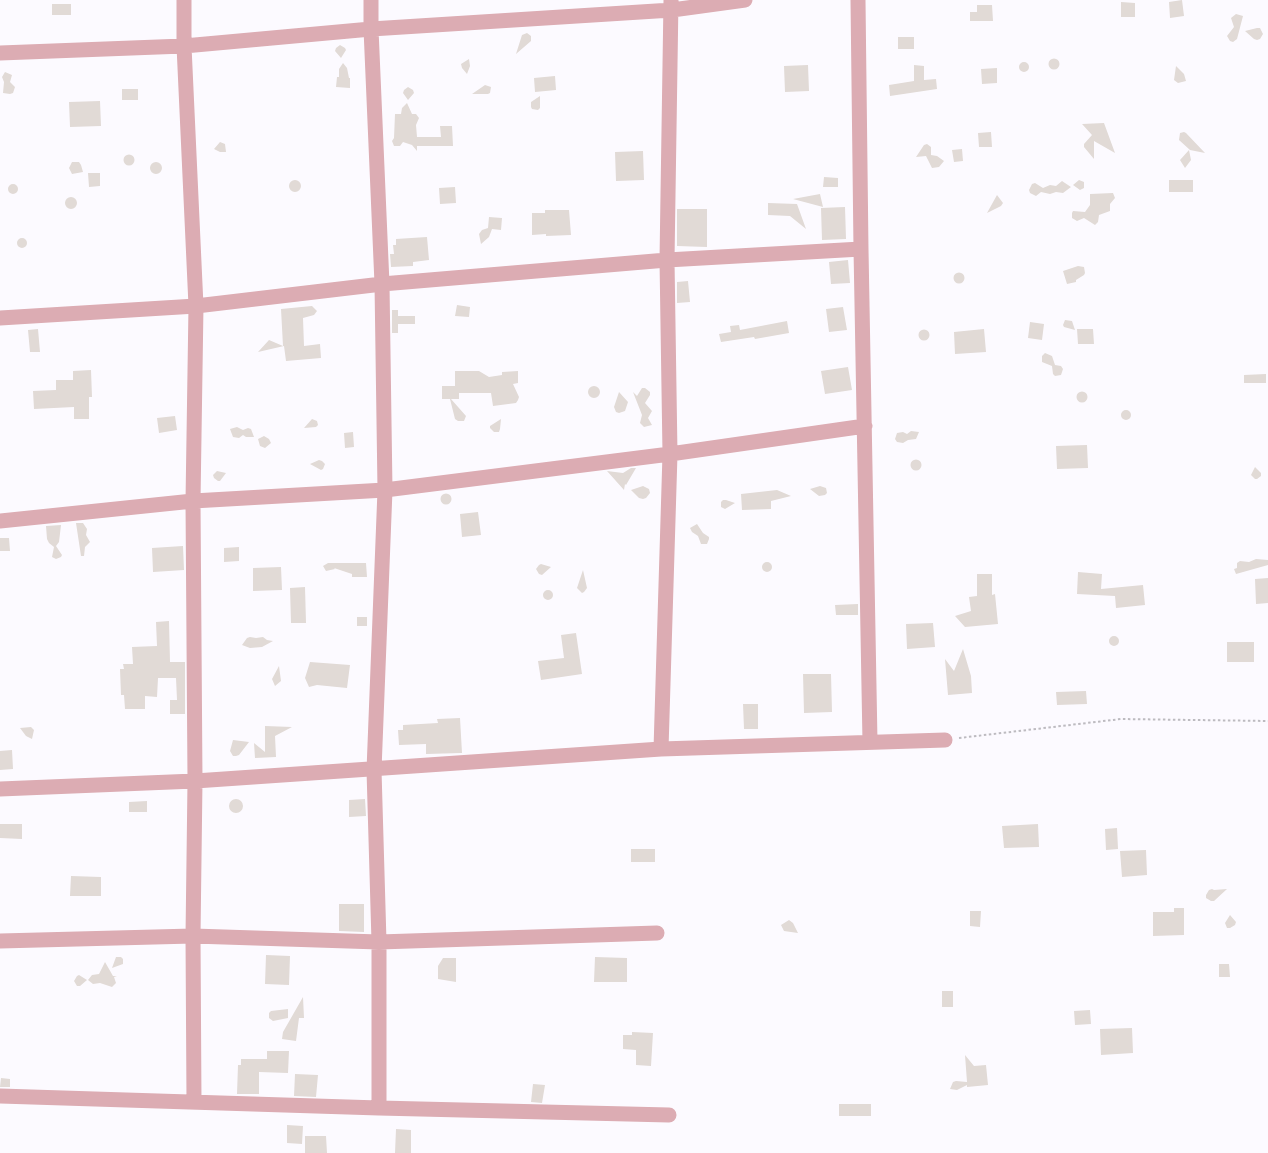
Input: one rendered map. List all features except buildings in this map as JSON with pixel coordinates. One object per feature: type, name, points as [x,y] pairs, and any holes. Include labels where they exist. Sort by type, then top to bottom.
[{"type":"street","points":[[184,0],[184,46],[196,306],[193,501],[195,781],[193,936],[194,1102]]},
{"type":"street","points":[[371,0],[382,284],[385,490],[374,770],[379,942],[379,1108]]},
{"type":"street","points":[[0,53],[184,46],[371,29],[745,0]]},
{"type":"street","points":[[858,0],[870,742]]},
{"type":"street","points":[[661,749],[670,454],[667,260],[671,5]]},
{"type":"street","points":[[0,318],[196,306],[382,284],[667,260],[861,249]]},
{"type":"street","points":[[0,521],[193,501],[385,490],[670,454],[865,426]]},
{"type":"street","points":[[0,789],[195,781],[661,749],[945,740]]},
{"type":"street","points":[[0,941],[193,936],[379,942],[657,933]]},
{"type":"street","points":[[0,1096],[669,1115]]},
{"type":"path","points":[[945,740],[1121,720],[1268,721]]}]
